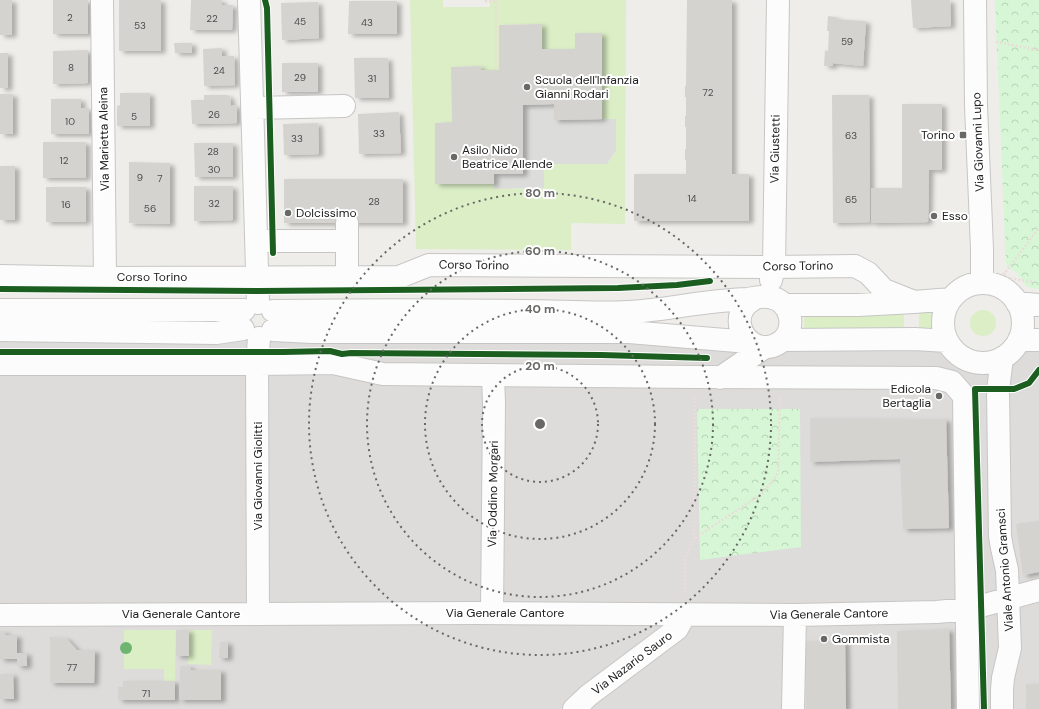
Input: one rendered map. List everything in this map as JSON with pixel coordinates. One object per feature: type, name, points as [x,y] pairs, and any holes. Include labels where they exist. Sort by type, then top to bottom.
[{"type":"street","name":"Via Marietta Aleina","points":[[102,0],[105,278]]},
{"type":"street","name":"Via Giovanni Giolitti","points":[[249,0],[258,320],[258,614]]},
{"type":"street","name":"Via Giustetti","points":[[769,300],[774,267],[778,0]]},
{"type":"street","name":"Via Giovanni Lupo","points":[[975,0],[976,106],[982,283]]},
{"type":"street","points":[[252,108],[344,106]]},
{"type":"street","points":[[256,241],[347,232],[347,277]]},
{"type":"street","name":"Corso Torino","points":[[0,276],[105,278],[399,278],[429,265],[855,266],[868,273],[884,290],[914,302]]},
{"type":"street","points":[[982,283],[992,284],[1011,294],[1022,314],[1022,327],[1029,340],[1015,347],[1002,358],[990,362],[977,362],[965,359],[955,351],[947,341],[944,331],[943,319],[946,308],[951,299],[957,292],[964,288],[973,284],[982,283]]},
{"type":"street","name":"Corso Torino","points":[[0,310],[258,320],[525,311],[629,312],[732,300],[769,300],[858,305],[951,299]]},
{"type":"street","points":[[720,378],[766,343],[788,334],[790,318],[788,311],[769,300],[748,303],[740,318],[740,327],[744,335],[766,343]]},
{"type":"street","points":[[1017,303],[1039,305]]},
{"type":"street","name":"Corso Torino","points":[[0,330],[216,333],[258,320],[312,332],[629,332],[766,343],[915,339],[947,341]]},
{"type":"street","name":"Viale Antonio Gramsci","points":[[1002,358],[998,390],[1000,536],[1007,570],[1010,648],[1003,678],[1002,709]]},
{"type":"street","points":[[0,364],[333,363],[383,374],[720,378],[936,378],[952,382],[964,396],[957,610],[968,709]]},
{"type":"street","name":"Via Oddino Morgari","points":[[492,613],[493,375]]},
{"type":"street","name":"Via Generale Cantore","points":[[0,615],[492,613],[795,615],[957,610],[981,606],[1039,590]]},
{"type":"street","name":"Via Nazario Sauro","points":[[574,709],[589,695],[677,629],[685,614]]},
{"type":"street","points":[[793,709],[795,615]]},
{"type":"path","points":[[486,0],[496,1],[496,70]]},
{"type":"path","points":[[976,38],[1039,50]]},
{"type":"path","points":[[1004,274],[1039,228]]},
{"type":"path","points":[[1000,271],[1008,278],[1039,283]]},
{"type":"path","points":[[685,614],[685,560],[694,538],[695,377]]},
{"type":"path","points":[[694,538],[763,493],[778,473],[780,378]]},
{"type":"shaded area","points":[[554,104],[554,120],[616,119],[616,151],[607,164],[544,164],[544,188],[494,189],[494,174],[523,174],[523,105]]},
{"type":"shaded area","points":[[0,333],[218,335],[266,339],[945,343],[953,355],[964,362],[977,365],[990,365],[999,362],[1000,709],[0,709]]},
{"type":"shaded area","points":[[1039,342],[1039,709],[1004,709],[1000,388],[1011,353],[1016,347]]},
{"type":"green space","points":[[410,0],[443,0],[443,7],[490,7],[490,0],[626,0],[625,224],[571,223],[571,250],[416,249]],"holes":[[[542,24],[542,49],[575,49],[575,33],[602,33],[602,119],[616,119],[616,151],[607,164],[544,164],[544,188],[494,189],[494,184],[436,184],[435,123],[452,122],[452,67],[481,66],[481,70],[499,70],[499,25]]]},
{"type":"green space","points":[[995,0],[1039,0],[1039,289],[1027,287],[1017,273],[1006,265]]},
{"type":"green space","points":[[983,310],[992,314],[996,323],[992,332],[983,336],[974,332],[970,323],[974,314]]},
{"type":"green space","points":[[804,312],[904,313],[904,336],[804,336]]},
{"type":"green space","points":[[919,312],[933,312],[933,336],[919,335]]},
{"type":"green space","points":[[697,409],[800,409],[801,547],[700,560]]},
{"type":"green space","points":[[124,630],[176,630],[175,681],[164,681],[164,669],[124,669]]},
{"type":"green space","points":[[189,630],[212,630],[211,665],[188,664]]},
{"type":"building","points":[[0,0],[12,0],[12,35],[0,35]]},
{"type":"building","points":[[53,0],[88,0],[88,34],[53,34]]},
{"type":"building","points":[[119,0],[161,0],[161,51],[119,51]]},
{"type":"building","points":[[191,0],[222,0],[222,5],[233,5],[232,30],[190,30]]},
{"type":"building","points":[[687,0],[732,0],[732,174],[749,174],[749,221],[634,221],[634,174],[686,174],[685,86]]},
{"type":"building","points":[[911,0],[950,0],[951,26],[913,28]]},
{"type":"building","points":[[349,1],[397,1],[397,34],[348,34]]},
{"type":"building","points":[[318,2],[319,38],[282,40],[281,3]]},
{"type":"building","points":[[828,16],[836,17],[836,19],[866,21],[863,66],[833,63],[833,66],[824,66],[825,50],[828,51]]},
{"type":"building","name":"Scuola dell'Infanzia Gianni Rodari","points":[[542,24],[542,49],[575,49],[575,33],[602,33],[602,119],[554,120],[554,104],[523,105],[523,174],[494,174],[494,184],[435,184],[435,123],[452,122],[451,67],[481,66],[481,70],[499,70],[499,25]]},
{"type":"building","points":[[174,43],[192,43],[192,53],[175,53]]},
{"type":"building","points":[[222,48],[222,56],[234,56],[235,85],[204,86],[203,49]]},
{"type":"building","points":[[88,50],[88,83],[53,84],[53,51]]},
{"type":"building","points":[[0,53],[8,53],[8,88],[0,88]]},
{"type":"building","points":[[354,58],[388,58],[389,98],[355,98]]},
{"type":"building","points":[[282,63],[318,63],[318,92],[282,92]]},
{"type":"building","points":[[120,93],[150,93],[150,126],[117,126],[117,106],[120,105]]},
{"type":"building","points":[[0,94],[13,94],[13,134],[0,134]]},
{"type":"building","points":[[204,95],[228,95],[228,97],[230,97],[231,106],[237,105],[237,123],[192,124],[191,100],[204,100]]},
{"type":"building","points":[[832,95],[869,95],[870,222],[833,223]]},
{"type":"building","points":[[51,99],[81,99],[81,108],[89,108],[89,134],[51,134]]},
{"type":"building","points":[[902,104],[942,104],[942,170],[929,170],[928,222],[871,223],[871,188],[902,188]]},
{"type":"building","points":[[399,112],[401,153],[359,154],[358,114]]},
{"type":"building","points":[[318,123],[319,154],[284,155],[283,124]]},
{"type":"building","points":[[43,142],[86,142],[86,178],[43,178]]},
{"type":"building","points":[[194,143],[233,143],[233,177],[195,177]]},
{"type":"building","points":[[129,162],[170,163],[170,224],[129,223]]},
{"type":"building","points":[[0,166],[15,166],[15,220],[0,220]]},
{"type":"building","points":[[284,179],[403,179],[403,223],[284,223]]},
{"type":"building","points":[[194,186],[233,186],[233,220],[194,221]]},
{"type":"building","points":[[46,187],[86,187],[86,222],[46,222]]},
{"type":"building","points":[[810,418],[946,419],[949,528],[903,529],[900,459],[810,462]]},
{"type":"building","points":[[1039,521],[1039,572],[1023,575],[1016,524]]},
{"type":"building","points":[[949,629],[951,709],[898,709],[897,631]]},
{"type":"building","points":[[176,630],[189,630],[189,656],[176,656]]},
{"type":"building","points":[[0,631],[5,631],[5,635],[17,635],[17,653],[27,653],[27,666],[17,666],[17,659],[0,659]]},
{"type":"building","points":[[50,637],[66,638],[77,650],[95,650],[94,683],[50,683]]},
{"type":"building","points":[[806,641],[845,641],[846,709],[806,709]]},
{"type":"building","points":[[220,642],[228,642],[228,658],[219,658]]},
{"type":"building","points":[[180,666],[190,666],[191,670],[221,670],[221,700],[179,700]]},
{"type":"building","points":[[0,674],[13,674],[14,699],[0,699]]},
{"type":"building","points":[[123,681],[175,681],[175,700],[118,700],[118,687],[123,687]]},
{"type":"building","points":[[1026,684],[1039,684],[1039,709],[1026,709]]},
{"type":"cycle path","points":[[265,0],[267,8],[273,253]]},
{"type":"cycle path","points":[[0,289],[257,291],[618,288],[677,285],[710,281]]},
{"type":"cycle path","points":[[0,352],[330,351],[342,354],[601,355],[707,358]]},
{"type":"cycle path","points":[[984,709],[975,389],[1014,389],[1029,383],[1039,370]]},
{"type":"place","name":"Scuola dell'Infanzia Gianni Rodari","points":[[527,87]]},
{"type":"place","name":"Torino","points":[[963,135]]},
{"type":"place","name":"Asilo Nido Beatrice Allende","points":[[454,157]]},
{"type":"place","name":"Dolcissimo","points":[[288,213]]},
{"type":"place","name":"Esso","points":[[934,216]]},
{"type":"place","name":"Edicola Bertaglia","points":[[939,396]]},
{"type":"place","name":"Gommista","points":[[824,639]]}]
